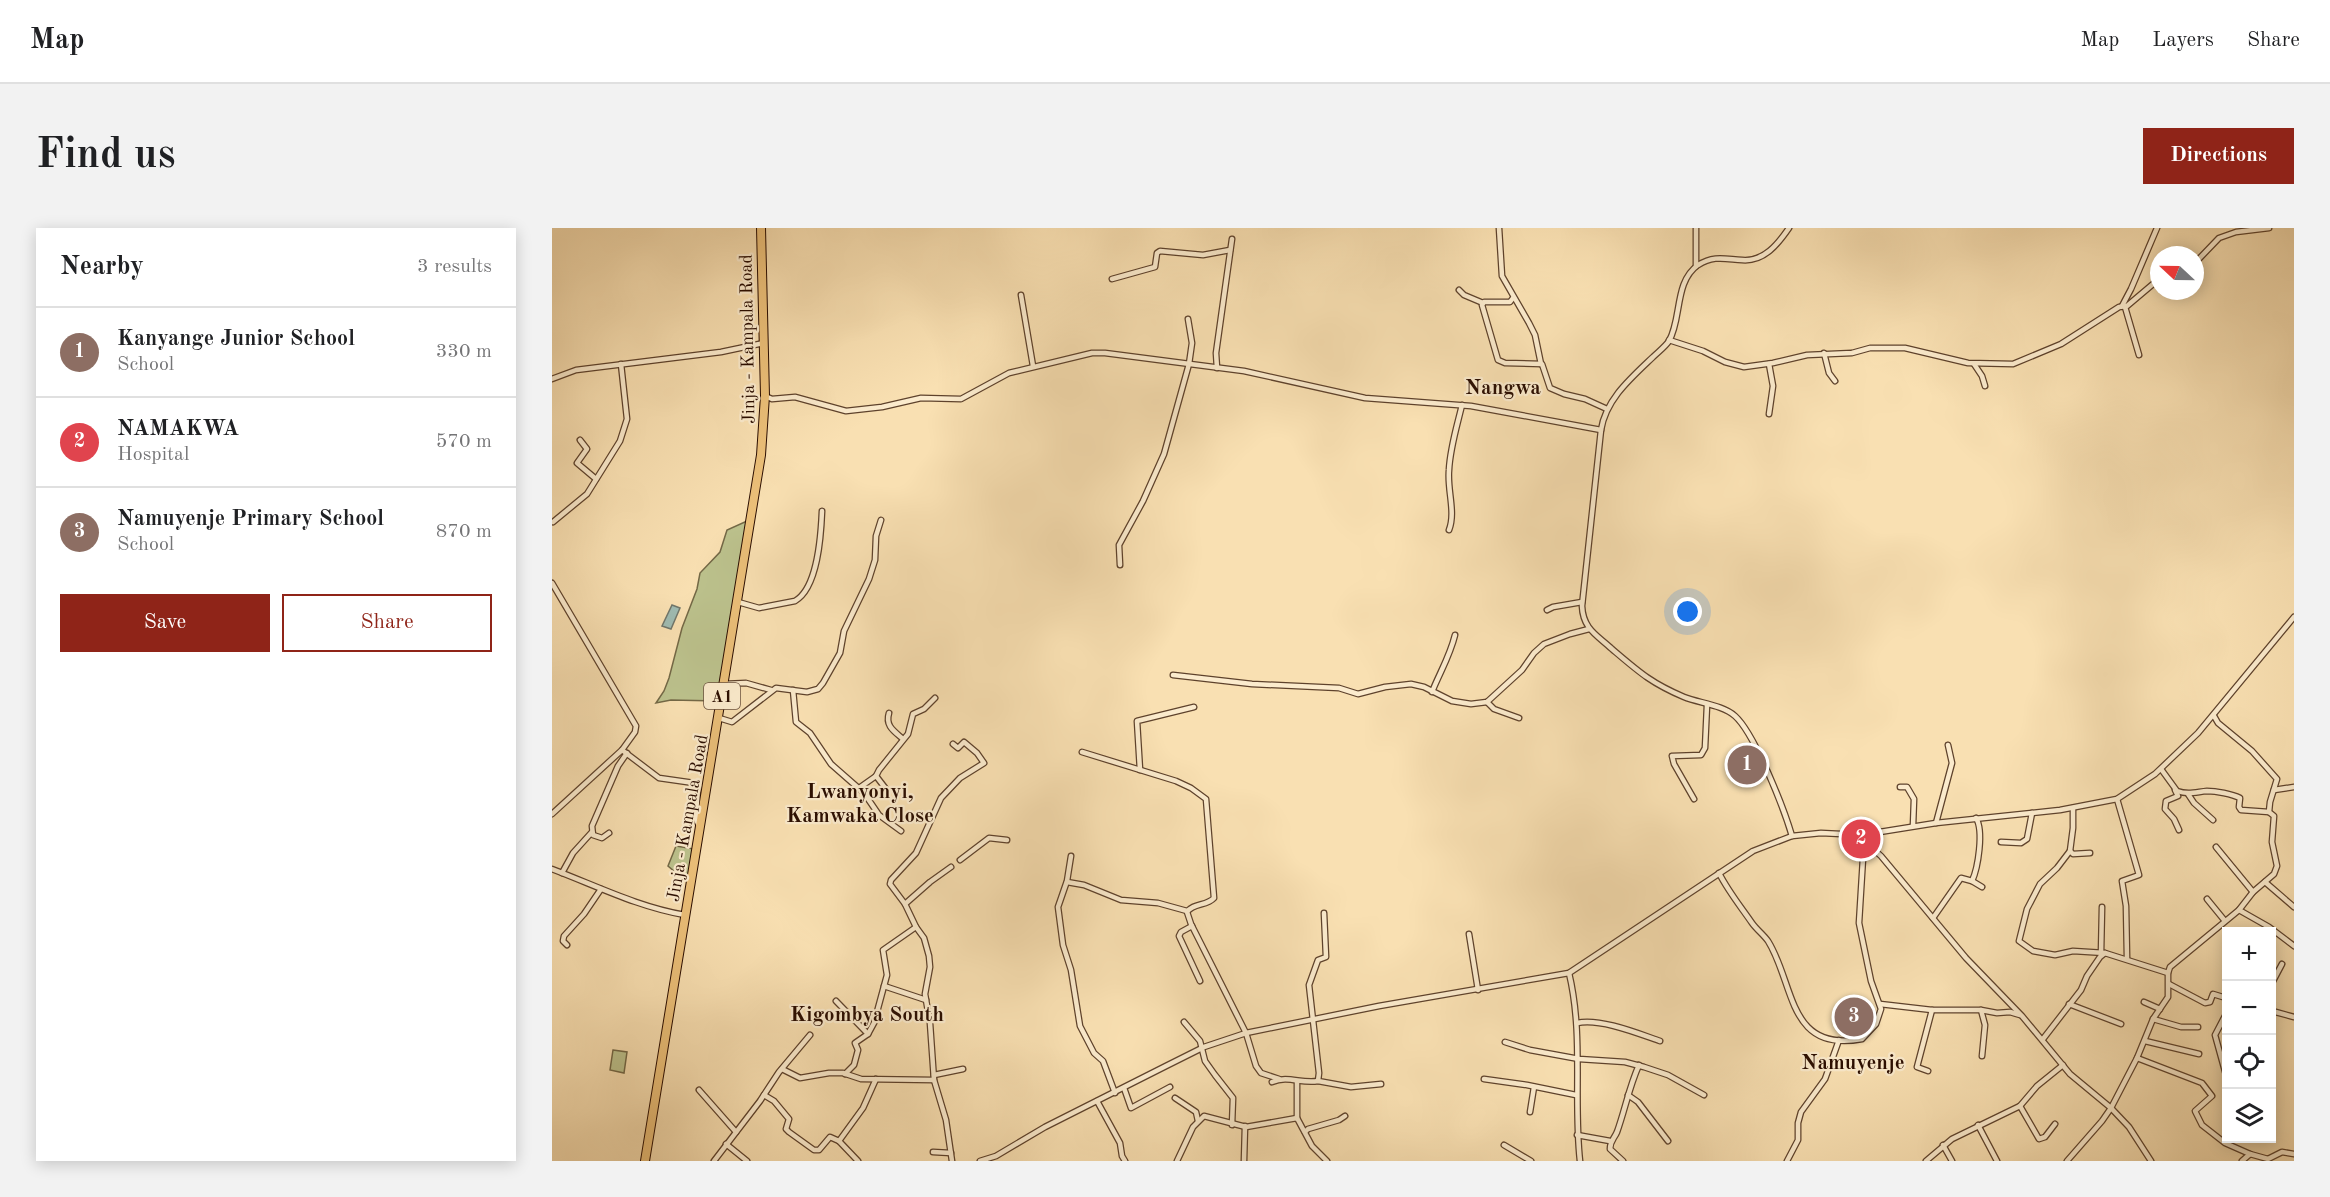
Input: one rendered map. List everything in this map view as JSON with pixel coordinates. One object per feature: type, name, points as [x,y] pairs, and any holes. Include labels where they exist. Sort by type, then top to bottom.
[{"type":"highway","name":"Jinja - Kampala Road","points":[[645,1161],[760,464],[765,396],[761,228]]},
{"type":"street","points":[[1499,228],[1501,273],[1535,335],[1541,364],[1550,388],[1607,409]]},
{"type":"street","points":[[1696,228],[1696,266],[1683,286],[1669,340],[1627,383],[1607,409],[1600,430],[1582,602],[1583,617],[1589,630],[1648,679],[1707,705],[1732,713],[1745,729],[1772,785],[1792,836]]},
{"type":"street","points":[[1696,266],[1717,257],[1742,260],[1761,256],[1773,248],[1789,228]]},
{"type":"street","points":[[2139,355],[2123,307],[2157,228]]},
{"type":"street","points":[[2204,252],[2215,240],[2234,230],[2268,228]]},
{"type":"street","points":[[1217,368],[1216,353],[1223,318],[1232,238]]},
{"type":"street","points":[[1112,279],[1155,267],[1157,253],[1160,251],[1203,255],[1230,250]]},
{"type":"street","points":[[1669,340],[1703,351],[1737,366],[1769,364],[1824,353],[1852,353],[1870,348],[1905,348],[1974,364],[2022,362],[2061,345],[2144,294],[2150,288]]},
{"type":"street","points":[[1459,290],[1464,295],[1483,303],[1510,302],[1513,298]]},
{"type":"street","points":[[1021,295],[1033,366]]},
{"type":"street","points":[[1483,303],[1498,360],[1505,363],[1541,364]]},
{"type":"street","points":[[1120,565],[1119,545],[1143,501],[1164,454],[1189,364],[1192,343],[1188,320]]},
{"type":"street","points":[[552,379],[570,371],[721,352],[764,343]]},
{"type":"street","points":[[765,396],[772,399],[795,397],[846,411],[882,407],[921,398],[961,399],[997,377],[1033,366],[1092,353],[1105,353],[1244,371],[1365,398],[1462,405],[1600,430]]},
{"type":"street","points":[[1824,353],[1828,373],[1835,381]]},
{"type":"street","points":[[552,522],[586,494],[620,441],[627,423],[621,364]]},
{"type":"street","points":[[1769,364],[1773,386],[1769,414]]},
{"type":"street","points":[[1974,364],[1985,386]]},
{"type":"street","points":[[1449,530],[1453,517],[1449,500],[1449,468],[1462,405]]},
{"type":"street","points":[[580,440],[587,449],[577,463],[596,479]]},
{"type":"street","points":[[738,602],[759,608],[800,598],[808,585],[819,549],[822,511]]},
{"type":"street","points":[[719,718],[732,722],[776,688],[807,692],[818,689],[840,653],[844,631],[870,579],[875,560],[876,536],[881,520]]},
{"type":"street","points":[[552,583],[636,726],[602,803],[592,832],[573,853],[562,873]]},
{"type":"street","points":[[1547,610],[1582,602]]},
{"type":"street","points":[[980,1161],[996,1156],[1046,1126],[1201,1049],[1246,1033],[1379,1006],[1569,973],[1753,851],[1792,836],[1821,833],[1861,835],[1936,823],[2073,808],[2117,799],[2161,769],[2214,716],[2294,617]]},
{"type":"street","points":[[1173,675],[1252,684],[1339,688],[1358,694],[1384,687],[1411,684],[1452,701],[1471,704],[1487,702],[1522,670],[1534,653],[1544,644],[1570,634],[1589,630]]},
{"type":"street","points":[[1432,692],[1439,673],[1449,658],[1455,635]]},
{"type":"street","points":[[724,684],[746,683],[771,690]]},
{"type":"street","points":[[793,690],[796,722],[810,733],[831,764],[860,788],[879,815],[901,831]]},
{"type":"street","points":[[860,788],[876,776],[908,734],[913,714],[924,709],[935,698]]},
{"type":"street","points":[[1487,702],[1494,709],[1519,717]]},
{"type":"street","points":[[1694,800],[1672,756],[1701,755],[1705,748],[1707,705]]},
{"type":"street","points":[[1140,770],[1137,721],[1194,707]]},
{"type":"street","points":[[889,713],[888,724],[891,730],[903,739]]},
{"type":"street","points":[[2214,716],[2218,723],[2233,733],[2276,776],[2269,812]]},
{"type":"street","points":[[952,1161],[946,1120],[934,1077],[925,985],[930,962],[926,942],[905,904],[890,884],[891,880],[916,854],[941,798],[960,778],[984,763],[977,753],[964,742],[958,748],[954,744]]},
{"type":"street","points":[[1936,823],[1952,762],[1948,745]]},
{"type":"street","points":[[552,813],[625,751]]},
{"type":"street","points":[[625,751],[660,778],[694,783],[698,795],[696,820],[700,827]]},
{"type":"street","points":[[1067,882],[1084,885],[1120,900],[1158,903],[1187,911],[1212,902],[1215,896],[1206,799],[1191,788],[1082,752]]},
{"type":"street","points":[[2161,769],[2178,796],[2166,801],[2165,809],[2174,819],[2179,830]]},
{"type":"street","points":[[876,776],[886,789]]},
{"type":"street","points":[[1900,787],[1907,787],[1912,794],[1913,826]]},
{"type":"street","points":[[2274,790],[2294,787]]},
{"type":"street","points":[[2067,1161],[2111,1108],[2137,1058],[2153,1019],[2168,997],[2170,967],[2239,910],[2253,892],[2274,874],[2277,866],[2272,842],[2274,816],[2269,812],[2241,810],[2240,798],[2233,795],[2209,791],[2188,794],[2175,790]]},
{"type":"street","points":[[2188,794],[2194,803],[2213,820]]},
{"type":"street","points":[[2117,799],[2139,875],[2122,881],[2126,906],[2127,958]]},
{"type":"street","points":[[2073,808],[2070,851],[2057,868],[2040,884],[2027,909],[2019,941],[2033,951],[2055,954],[2073,951],[2103,953],[2127,958],[2168,973]]},
{"type":"street","points":[[2001,842],[2020,843],[2026,839],[2032,813]]},
{"type":"street","points":[[1972,881],[1976,872],[1980,832],[1977,818]]},
{"type":"street","points":[[592,832],[596,837],[602,838],[609,833]]},
{"type":"street","points":[[1719,873],[1734,898],[1771,947],[1784,972],[1793,1006],[1802,1022],[1824,1036],[1839,1040],[1862,1039],[1879,1019],[1880,1004],[1871,981],[1859,923],[1864,842],[1861,835]]},
{"type":"street","points":[[960,860],[989,838],[1007,840]]},
{"type":"street","points":[[1864,842],[1881,856],[1966,958],[2043,1039],[2062,1065],[2076,1080],[2111,1108],[2139,1140],[2151,1161]]},
{"type":"street","points":[[2216,847],[2253,892]]},
{"type":"street","points":[[2070,851],[2073,854],[2090,853]]},
{"type":"street","points":[[1071,856],[1067,882],[1058,912],[1080,1026],[1094,1053],[1103,1062],[1115,1093]]},
{"type":"street","points":[[905,904],[951,867]]},
{"type":"street","points":[[552,869],[659,911],[685,915]]},
{"type":"street","points":[[1933,918],[1961,878],[1982,887]]},
{"type":"street","points":[[2265,882],[2294,907]]},
{"type":"street","points":[[567,945],[563,941],[564,936],[584,914],[601,889]]},
{"type":"street","points":[[2206,899],[2225,921]]},
{"type":"street","points":[[2043,1039],[2081,990],[2087,976],[2103,953],[2102,907]]},
{"type":"street","points":[[2239,910],[2265,927]]},
{"type":"street","points":[[1187,911],[1192,926],[1246,1033],[1256,1066],[1261,1073],[1280,1079],[1351,1086],[1381,1084]]},
{"type":"street","points":[[1318,1081],[1309,984],[1318,960],[1326,957],[1324,913]]},
{"type":"street","points":[[1192,926],[1181,932],[1179,936],[1200,981]]},
{"type":"street","points":[[845,1074],[854,1065],[858,1050],[855,1043],[868,1034],[874,1023],[886,975],[883,950],[916,927]]},
{"type":"street","points":[[1469,934],[1478,990]]},
{"type":"street","points":[[2276,934],[2294,946]]},
{"type":"street","points":[[2272,981],[2282,964]]},
{"type":"street","points":[[1569,973],[1579,1059],[1576,1095],[1580,1161]]},
{"type":"street","points":[[2169,984],[2205,1002],[2210,1002],[2213,994],[2222,997]]},
{"type":"street","points":[[884,986],[926,1000]]},
{"type":"street","points":[[836,1001],[868,1034]]},
{"type":"street","points":[[2144,1002],[2160,1009]]},
{"type":"street","points":[[1880,1004],[1932,1010],[2010,1012],[2022,1016]]},
{"type":"street","points":[[2068,1004],[2121,1024]]},
{"type":"street","points":[[1928,1071],[1917,1067],[1932,1010]]},
{"type":"street","points":[[1982,1010],[1984,1025],[1982,1056]]},
{"type":"street","points":[[2276,1012],[2294,1017]]},
{"type":"street","points":[[2153,1019],[2181,1027],[2198,1027]]},
{"type":"street","points":[[1184,1022],[1200,1041],[1201,1049],[1215,1075],[1233,1098],[1232,1125]]},
{"type":"street","points":[[1576,1023],[1588,1022],[1618,1028],[1659,1041]]},
{"type":"street","points":[[2222,1022],[2215,1035],[2222,1061]]},
{"type":"street","points":[[714,1161],[810,1035]]},
{"type":"street","points":[[1787,1161],[1798,1140],[1798,1123],[1801,1112],[1825,1079],[1839,1040]]},
{"type":"street","points":[[2145,1041],[2199,1054]]},
{"type":"street","points":[[1505,1042],[1530,1050],[1579,1059],[1639,1065],[1668,1075],[1704,1095]]},
{"type":"street","points":[[2137,1058],[2202,1083],[2212,1096],[2195,1111],[2202,1125],[2225,1143],[2268,1159],[2282,1152],[2294,1154]]},
{"type":"street","points":[[1623,1161],[1610,1149],[1610,1141],[1616,1133],[1629,1087],[1639,1065]]},
{"type":"street","points":[[1926,1161],[1942,1145],[2020,1106],[2037,1086],[2062,1065]]},
{"type":"street","points":[[782,1069],[800,1077],[829,1073],[845,1074],[861,1079],[876,1079],[934,1077],[963,1069]]},
{"type":"street","points":[[839,1141],[863,1108],[876,1079]]},
{"type":"street","points":[[1272,1082],[1280,1079]]},
{"type":"street","points":[[1484,1079],[1576,1095]]},
{"type":"street","points":[[1297,1081],[1297,1119],[1312,1146],[1327,1161]]},
{"type":"street","points":[[1124,1088],[1131,1108],[1170,1087]]},
{"type":"street","points":[[1530,1112],[1534,1087]]},
{"type":"street","points":[[699,1090],[736,1132]]},
{"type":"street","points":[[764,1095],[774,1101],[789,1119],[786,1129],[814,1150],[819,1150],[830,1137],[839,1141],[858,1161]]},
{"type":"street","points":[[1628,1095],[1638,1102],[1668,1141]]},
{"type":"street","points":[[1175,1098],[1197,1112],[1198,1121]]},
{"type":"street","points":[[1097,1101],[1120,1143],[1125,1161]]},
{"type":"street","points":[[2020,1106],[2039,1139],[2045,1137],[2055,1124]]},
{"type":"street","points":[[1177,1161],[1198,1121],[1206,1116],[1232,1125],[1245,1126],[1297,1119]]},
{"type":"street","points":[[1305,1131],[1345,1116]]},
{"type":"street","points":[[1978,1125],[1997,1161]]},
{"type":"street","points":[[1244,1161],[1245,1126]]},
{"type":"street","points":[[1577,1135],[1610,1141]]},
{"type":"street","points":[[726,1144],[747,1161]]},
{"type":"street","points":[[1504,1145],[1531,1161]]},
{"type":"street","points":[[1942,1145],[1952,1161]]},
{"type":"street","points":[[933,1152],[951,1153]]},
{"type":"street","points":[[2242,1161],[2250,1154]]},
{"type":"green space","points":[[747,521],[718,701],[671,700],[656,703],[669,678],[700,573],[720,552],[727,530]]},
{"type":"green space","points":[[676,846],[694,849],[687,882],[668,866]]},
{"type":"green space","points":[[613,1050],[627,1052],[624,1073],[610,1070]]},
{"type":"water","points":[[672,605],[680,608],[671,629],[662,626]]},
{"type":"place","name":"Kanyange Junior School","points":[[1747,765]]},
{"type":"place","name":"NAMAKWA","points":[[1861,839]]},
{"type":"place","name":"Namuyenje Primary School","points":[[1854,1017]]},
{"type":"district","name":"Nangwa","points":[[1503,387]]},
{"type":"district","name":"Lwanyonyi, Kamwaka Close","points":[[860,803]]},
{"type":"district","name":"Kigombya South","points":[[867,1014]]},
{"type":"district","name":"Namuyenje","points":[[1853,1062]]}]
